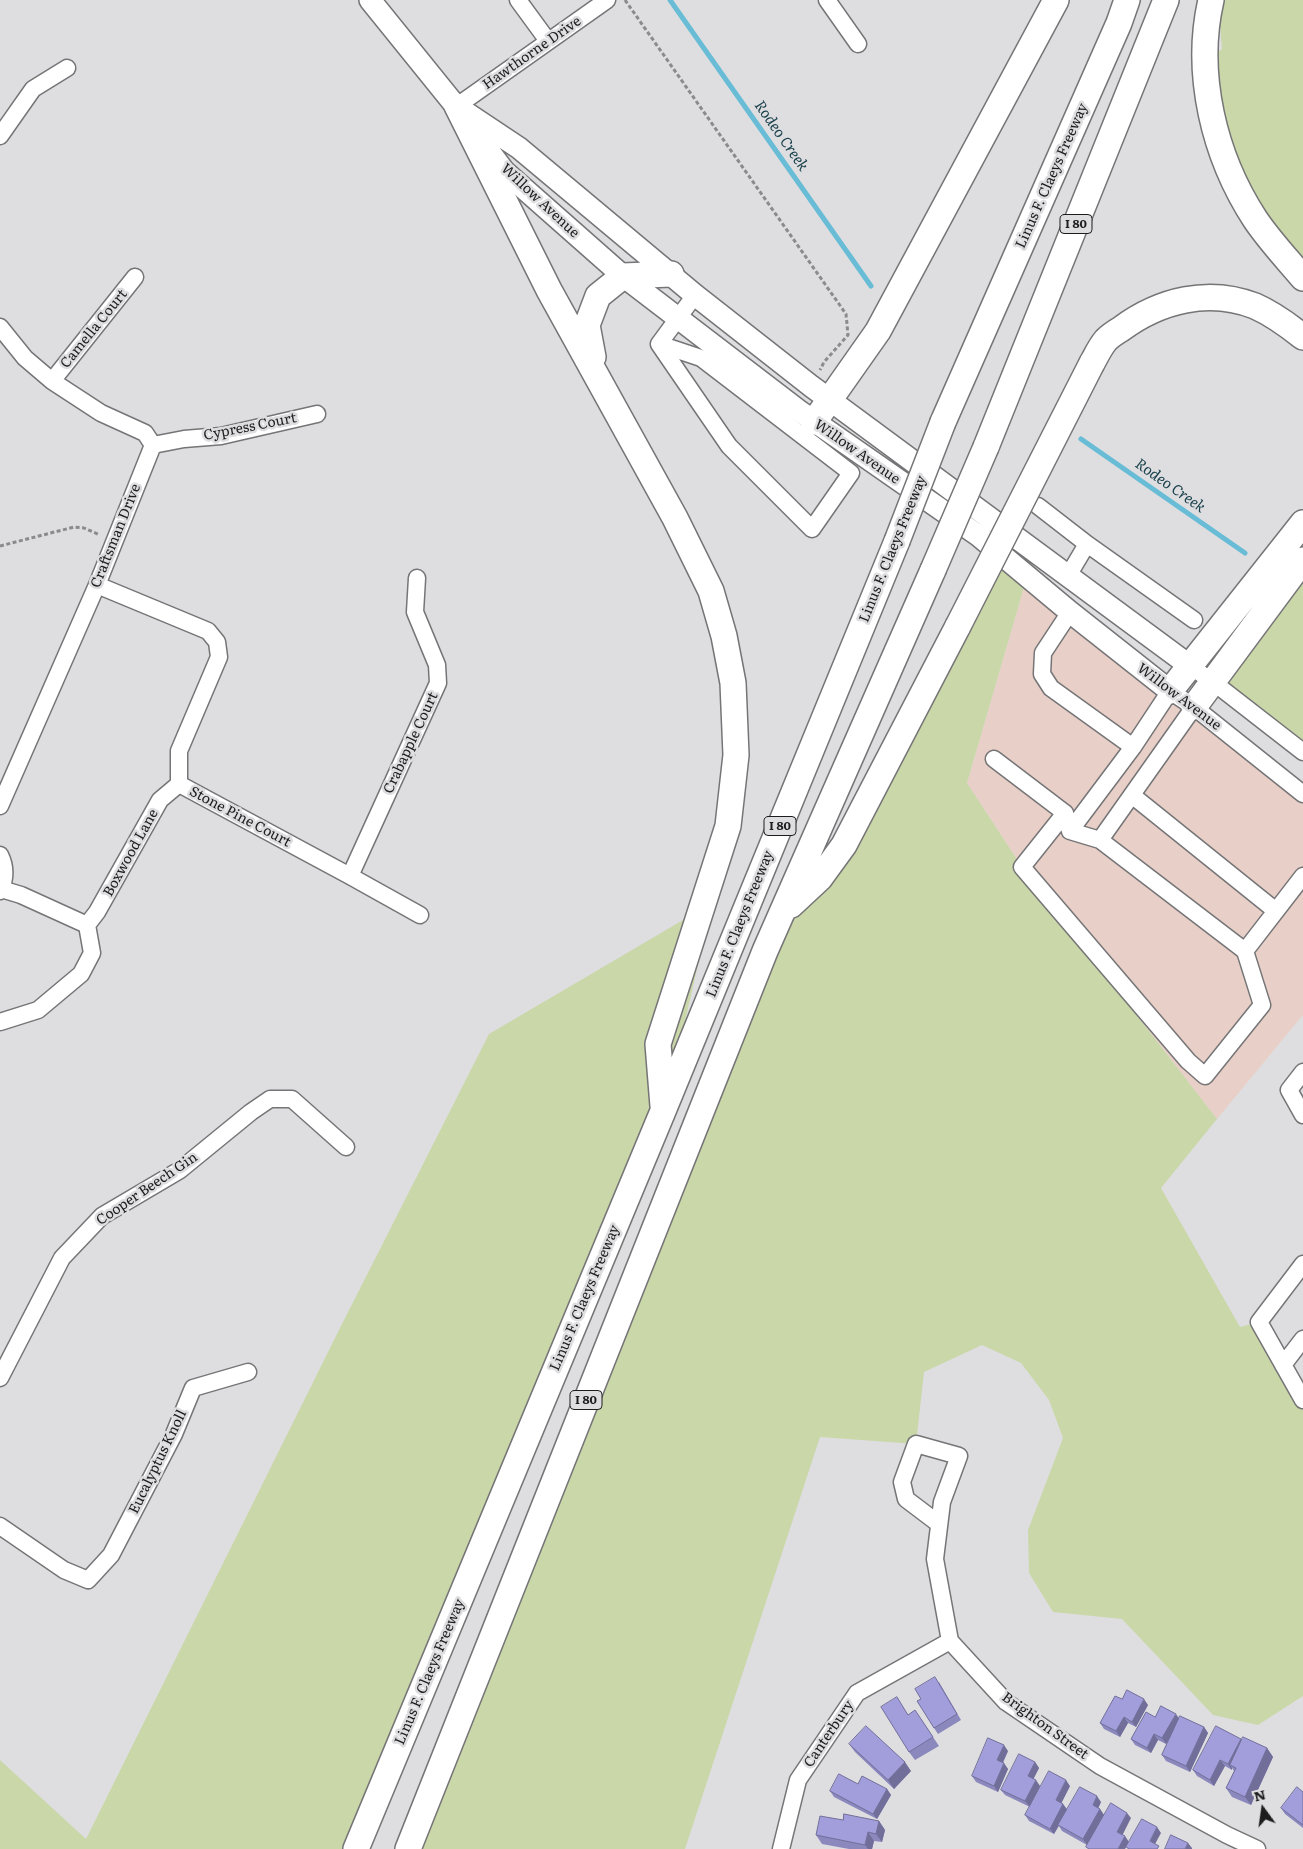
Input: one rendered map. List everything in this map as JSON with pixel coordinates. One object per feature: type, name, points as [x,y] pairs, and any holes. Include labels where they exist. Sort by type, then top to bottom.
[{"type":"highway","points":[[814,422],[820,393],[878,331],[1056,0]]},
{"type":"highway","name":"Linus F. Claeys Freeway","points":[[356,1849],[663,1110],[897,540],[943,422],[1128,0]]},
{"type":"highway","name":"I 80","points":[[408,1849],[765,951],[986,447],[1166,0]]},
{"type":"highway","points":[[1211,0],[1207,18],[1206,83],[1215,132],[1233,180],[1255,220],[1303,278]]},
{"type":"highway","points":[[457,106],[549,290],[675,518],[711,591],[724,636],[733,683],[736,755],[728,826],[658,1044],[663,1110]]},
{"type":"highway","points":[[596,376],[587,325],[598,296],[623,276],[671,274]]},
{"type":"highway","points":[[782,914],[820,878],[844,845],[1092,363],[1106,340],[1136,318],[1163,304],[1197,297],[1223,298],[1254,306],[1282,320],[1303,337]]},
{"type":"highway","points":[[1170,691],[1303,523]]},
{"type":"highway","points":[[1194,707],[1303,560]]},
{"type":"main road","name":"Willow Avenue","points":[[370,0],[457,106],[504,171],[623,276],[814,422],[979,536],[1070,612],[1170,691]]},
{"type":"main road","name":"Willow Avenue","points":[[457,106],[519,148],[695,295],[820,393],[1190,666]]},
{"type":"street","points":[[518,0],[548,41]]},
{"type":"street","name":"Hawthorne Drive","points":[[457,106],[607,0]]},
{"type":"street","points":[[827,0],[858,44]]},
{"type":"street","points":[[0,136],[33,89],[67,68]]},
{"type":"street","name":"Camella Court","points":[[52,381],[135,277]]},
{"type":"street","points":[[659,344],[695,295]]},
{"type":"street","points":[[0,327],[25,358],[52,381],[101,413],[145,433],[153,445]]},
{"type":"street","points":[[659,344],[701,358],[851,473],[812,529],[729,446],[659,344]]},
{"type":"street","name":"Cypress Court","points":[[153,445],[184,439],[220,436],[317,414]]},
{"type":"street","name":"Craftsman Drive","points":[[0,806],[97,585],[153,445]]},
{"type":"street","points":[[1038,506],[1087,544],[1194,620]]},
{"type":"street","points":[[1068,576],[1087,544]]},
{"type":"street","name":"Crabapple Court","points":[[350,876],[438,683],[437,665],[415,612],[417,578]]},
{"type":"street","name":"Stone Pine Court","points":[[97,585],[208,631],[217,642],[219,657],[179,751],[179,784],[420,915]]},
{"type":"street","points":[[1070,612],[1042,653],[1042,674],[1051,688],[1133,747]]},
{"type":"street","name":"Willow Avenue","points":[[1190,666],[1303,752]]},
{"type":"street","points":[[1070,831],[1133,747],[1170,691]]},
{"type":"street","name":"Willow Avenue","points":[[1170,691],[1194,707],[1303,794]]},
{"type":"street","points":[[1100,840],[1133,796],[1194,707]]},
{"type":"street","points":[[994,759],[1065,813],[1070,831]]},
{"type":"street","name":"Boxwood Lane","points":[[87,925],[97,912],[160,800],[179,784]]},
{"type":"street","points":[[1133,796],[1276,911]]},
{"type":"street","points":[[1065,813],[1022,867],[1188,1061],[1205,1076],[1262,1005],[1245,952],[1100,840],[1070,831]]},
{"type":"street","points":[[0,855],[5,875],[0,890],[21,895],[87,925],[92,953],[81,974],[38,1010],[0,1022]]},
{"type":"street","points":[[1245,952],[1303,876]]},
{"type":"street","points":[[1303,1072],[1289,1090],[1303,1115]]},
{"type":"street","name":"Cooper Beech Gin","points":[[0,1378],[62,1258],[102,1216],[180,1170],[251,1112],[270,1099],[292,1099],[346,1147]]},
{"type":"street","points":[[1303,1264],[1259,1322],[1303,1400]]},
{"type":"street","points":[[1283,1365],[1303,1339]]},
{"type":"street","name":"Eucalyptus Knoll","points":[[0,1526],[64,1570],[88,1580],[111,1556],[174,1434],[194,1388],[248,1372]]},
{"type":"street","points":[[939,1524],[906,1499],[902,1482],[916,1444],[959,1456],[942,1502],[935,1559],[950,1641]]},
{"type":"street","name":"Canterbury","points":[[782,1849],[798,1780],[857,1693],[950,1641]]},
{"type":"street","name":"Brighton Street","points":[[950,1641],[1006,1702],[1109,1770],[1227,1835],[1257,1849]]},
{"type":"path","points":[[625,0],[846,314],[848,335],[824,362],[820,393]]},
{"type":"path","points":[[0,546],[74,527],[84,528],[114,543]]},
{"type":"shaded area","points":[[1027,577],[1303,794],[1303,1015],[1217,1119],[1022,867],[967,783]]},
{"type":"green space","points":[[1224,0],[1303,0],[1303,278],[1255,220],[1206,60],[1222,49],[1220,25]]},
{"type":"green space","points":[[995,550],[1027,577],[967,783],[1022,867],[1217,1119],[1161,1188],[1240,1327],[1259,1322],[1303,1400],[1303,1696],[1258,1725],[1213,1715],[1122,1619],[1053,1612],[1029,1573],[1028,1530],[1063,1438],[1049,1400],[1021,1363],[982,1345],[924,1372],[916,1444],[820,1437],[685,1849],[408,1849],[765,951],[820,878]]},
{"type":"green space","points":[[1303,560],[1303,752],[1213,682]]},
{"type":"green space","points":[[712,903],[664,1114],[354,1849],[0,1849],[0,1760],[86,1839],[341,1326],[489,1034]]},
{"type":"building","points":[[935,1677],[957,1714],[934,1728],[917,1701],[921,1699],[915,1689]]},
{"type":"building","points":[[1127,1690],[1144,1699],[1132,1722],[1124,1717],[1116,1731],[1100,1723],[1115,1696],[1122,1699]]},
{"type":"building","points":[[897,1697],[908,1715],[915,1710],[933,1737],[909,1752],[881,1707]]},
{"type":"building","points":[[1161,1706],[1176,1714],[1162,1738],[1154,1734],[1147,1748],[1131,1739],[1146,1712],[1155,1717]]},
{"type":"building","points":[[1180,1716],[1204,1727],[1186,1766],[1162,1755]]},
{"type":"building","points":[[866,1726],[905,1762],[888,1780],[849,1744]]},
{"type":"building","points":[[1216,1726],[1241,1739],[1228,1764],[1220,1760],[1210,1780],[1193,1770]]},
{"type":"building","points":[[1243,1737],[1267,1748],[1245,1797],[1226,1788],[1236,1768],[1230,1765]]},
{"type":"building","points":[[988,1738],[1004,1745],[997,1760],[1004,1763],[994,1786],[972,1776]]},
{"type":"building","points":[[1019,1754],[1035,1762],[1028,1776],[1036,1780],[1025,1801],[1001,1790]]},
{"type":"building","points":[[1049,1771],[1066,1780],[1056,1800],[1063,1804],[1050,1829],[1025,1815]]},
{"type":"building","points":[[839,1774],[858,1784],[862,1776],[887,1789],[873,1814],[830,1791]]},
{"type":"building","points":[[1080,1787],[1097,1796],[1093,1805],[1100,1809],[1083,1839],[1058,1825]]},
{"type":"building","points":[[1297,1787],[1303,1792],[1303,1825],[1281,1808]]},
{"type":"building","points":[[1111,1803],[1127,1813],[1117,1832],[1125,1836],[1118,1849],[1089,1849],[1086,1847]]},
{"type":"building","points":[[844,1814],[879,1821],[876,1834],[868,1832],[865,1845],[816,1835],[820,1816],[843,1820]]},
{"type":"building","points":[[1142,1819],[1157,1827],[1150,1841],[1159,1846],[1157,1849],[1129,1849],[1126,1847]]},
{"type":"building","points":[[1171,1835],[1188,1843],[1185,1849],[1165,1849]]},
{"type":"waterway","name":"Rodeo Creek","points":[[670,0],[871,286]]},
{"type":"waterway","name":"Rodeo Creek","points":[[1081,439],[1245,553]]}]
